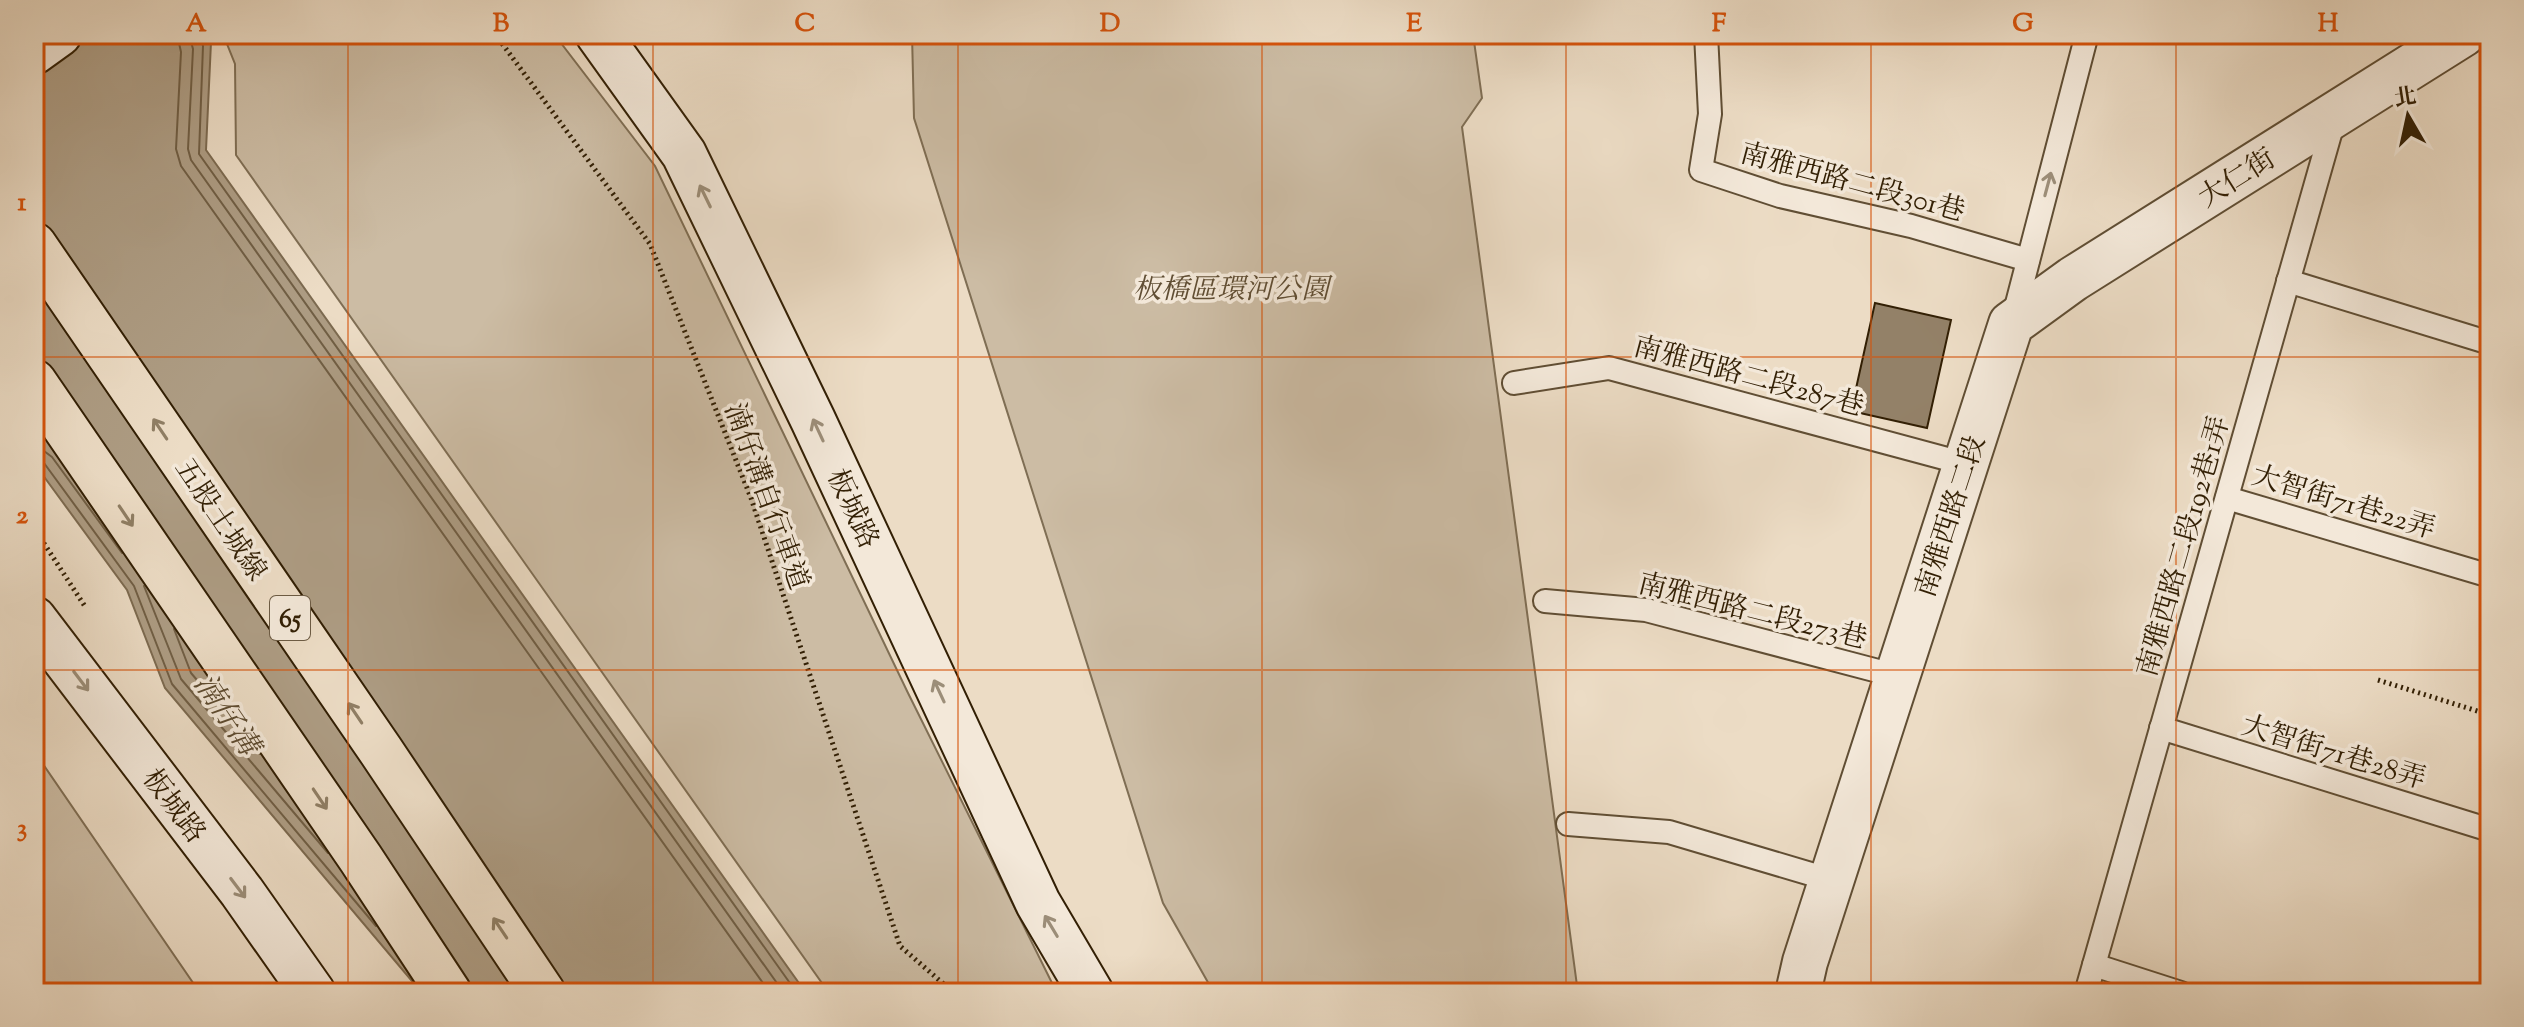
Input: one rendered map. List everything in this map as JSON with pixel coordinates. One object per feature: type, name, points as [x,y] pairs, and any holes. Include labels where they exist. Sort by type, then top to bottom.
[{"type":"highway","name":"五股土城線","points":[[34,245],[543,993]]},
{"type":"highway","points":[[34,382],[361,859],[449,993]]},
{"type":"street","points":[[34,52],[59,34]]},
{"type":"street","name":"板城路","points":[[598,34],[684,154],[813,420],[1038,903],[1091,993]]},
{"type":"street","points":[[2463,34],[2490,41]]},
{"type":"street","name":"大仁街","points":[[2011,324],[2073,279],[2463,34]]},
{"type":"street","name":"南雅西路二段","points":[[1798,993],[1831,880],[2011,324]]},
{"type":"street","name":"板城路","points":[[34,619],[242,892],[313,993]]},
{"type":"lane","name":"南雅西路二段301巷","points":[[1706,34],[1710,114],[1701,170],[1780,196],[1911,226],[2028,260]]},
{"type":"lane","name":"南雅西路二段","points":[[2011,324],[2087,34]]},
{"type":"lane","name":"南雅西路二段192巷1弄","points":[[2086,993],[2335,115]]},
{"type":"lane","points":[[2288,281],[2490,343]]},
{"type":"lane","name":"南雅西路二段287巷","points":[[1514,383],[1609,368],[1966,464]]},
{"type":"lane","name":"大智街71巷22弄","points":[[2227,498],[2490,576]]},
{"type":"lane","name":"南雅西路二段273巷","points":[[1545,601],[1646,610],[1897,676]]},
{"type":"lane","name":"大智街71巷28弄","points":[[2161,728],[2490,830]]},
{"type":"lane","points":[[1568,824],[1669,832],[1831,880]]},
{"type":"lane","points":[[2094,965],[2181,993]]},
{"type":"path","name":"湳仔溝自行車道","points":[[495,34],[650,244],[751,498],[900,946],[954,993]]},
{"type":"path","points":[[2378,680],[2490,715]]},
{"type":"green space","points":[[223,34],[554,34],[655,166],[908,693],[1057,993],[829,993],[236,155],[235,64]]},
{"type":"green space","name":"板橋區環河公園","points":[[912,34],[1473,34],[1482,98],[1462,127],[1578,993],[1214,993],[1163,903],[914,118]]},
{"type":"green space","points":[[34,751],[200,993],[34,993]]},
{"type":"water","name":"湳仔溝","points":[[34,34],[205,34],[211,42],[206,150],[806,993],[422,993],[165,688],[127,590],[34,463]]},
{"type":"building","points":[[1875,303],[1951,320],[1927,428],[1851,411]]}]
